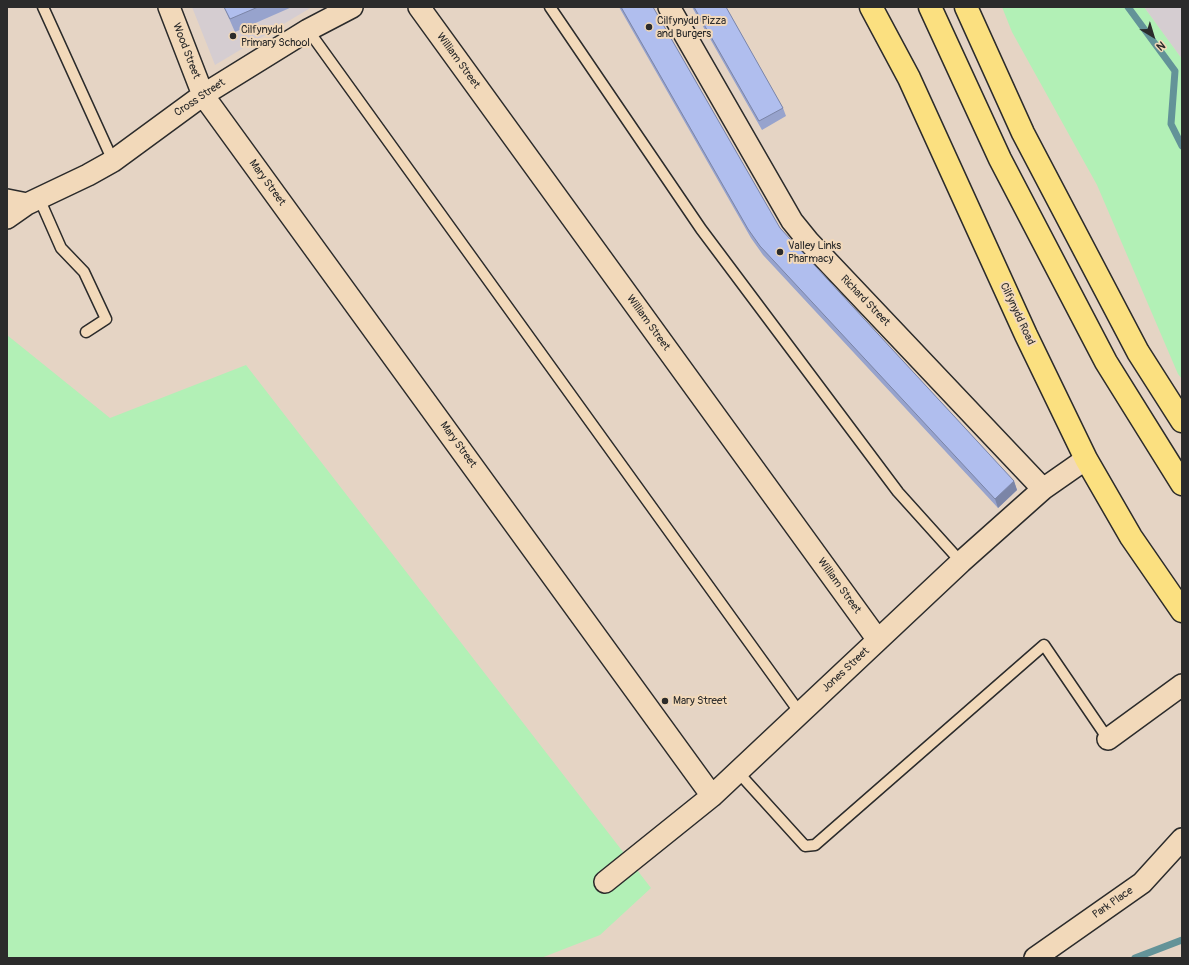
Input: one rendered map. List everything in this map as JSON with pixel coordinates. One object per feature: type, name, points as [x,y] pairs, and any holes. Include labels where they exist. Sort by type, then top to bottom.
[{"type":"main road","name":"Cilfynydd Road","points":[[871,7],[909,78],[1026,334],[1086,459],[1131,537],[1182,611]]},
{"type":"main road","points":[[930,7],[1000,159],[1106,362],[1182,484]]},
{"type":"main road","points":[[966,7],[1023,133],[1138,352],[1182,421]]},
{"type":"street","name":"Wood Street","points":[[169,7],[203,95]]},
{"type":"street","name":"Cross Street","points":[[7,218],[39,198],[88,175],[113,161],[203,95],[308,30],[352,7]]},
{"type":"street","name":"William Street","points":[[419,7],[878,640]]},
{"type":"street","name":"Richard Street","points":[[669,7],[792,221],[809,242],[1043,489]]},
{"type":"street","name":"Mary Street","points":[[203,95],[712,796]]},
{"type":"street","points":[[7,200],[39,198]]},
{"type":"street","name":"Jones Street","points":[[605,882],[712,796],[961,562],[1043,489],[1086,459]]},
{"type":"street","points":[[1108,739],[1182,685]]},
{"type":"street","name":"Park Place","points":[[1036,958],[1142,883],[1182,839]]},
{"type":"lane","points":[[43,7],[113,161]]},
{"type":"lane","points":[[550,7],[701,230],[898,492],[961,562]]},
{"type":"lane","points":[[308,30],[800,713]]},
{"type":"lane","points":[[39,198],[62,248],[84,272],[106,319],[86,332]]},
{"type":"lane","points":[[738,771],[805,846],[816,845],[1044,645],[1108,739]]},
{"type":"shaded area","name":"Cilfynydd Primary School","points":[[192,7],[312,7],[215,65]]},
{"type":"shaded area","points":[[1144,7],[1182,7],[1182,59]]},
{"type":"green space","points":[[1002,7],[1144,7],[1182,59],[1182,379],[1178,374],[1097,185],[1012,32]]},
{"type":"green space","points":[[7,335],[110,418],[246,365],[651,888],[600,935],[541,958],[7,958]]},
{"type":"building","points":[[224,7],[258,7],[230,19]]},
{"type":"building","points":[[621,7],[653,7],[780,228],[1014,481],[995,499],[760,246],[748,229]]},
{"type":"building","points":[[694,7],[726,7],[783,108],[759,121]]},
{"type":"waterway","points":[[1128,7],[1175,71],[1171,124],[1182,146]]},
{"type":"waterway","points":[[1135,958],[1182,940]]},
{"type":"place","name":"Cilfynydd Pizza and Burgers","points":[[649,27]]},
{"type":"place","name":"Cilfynydd Primary School","points":[[233,36]]},
{"type":"place","name":"Valley Links Pharmacy","points":[[780,252]]},
{"type":"place","name":"Mary Street","points":[[665,701]]}]
